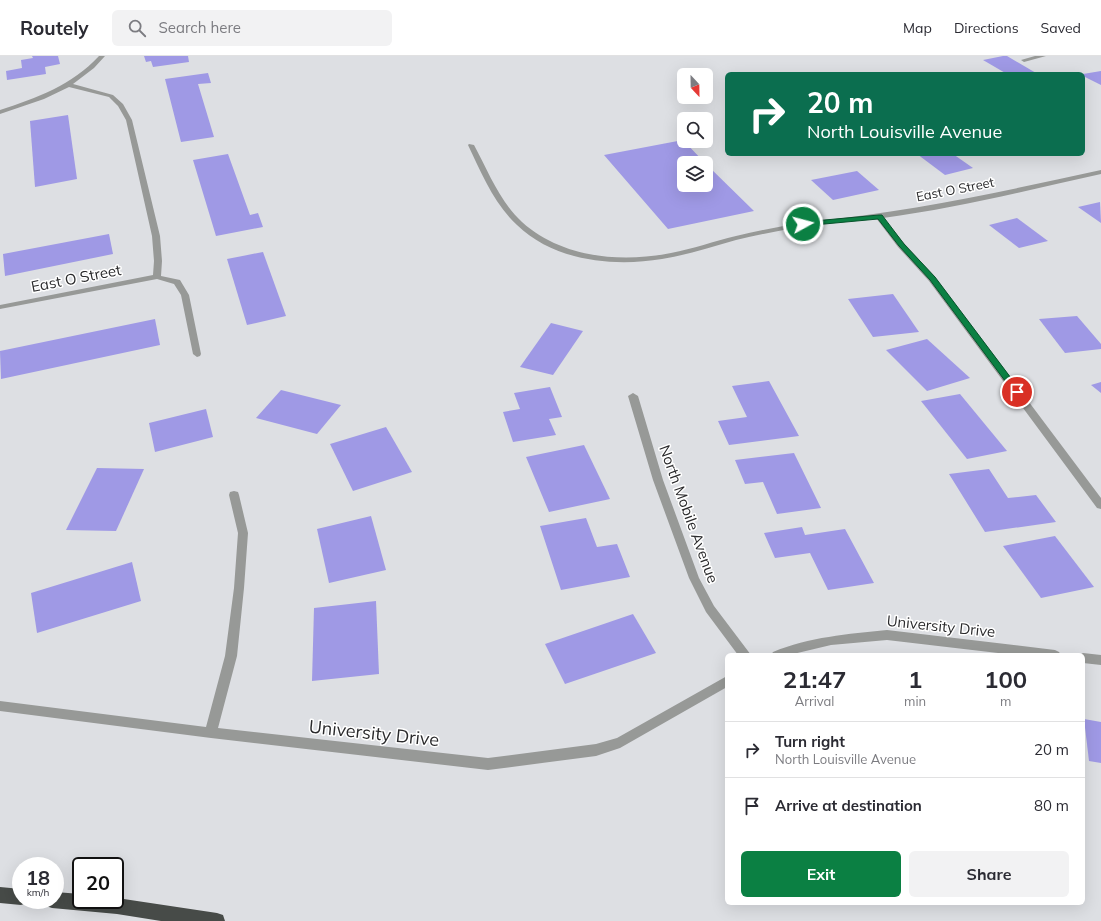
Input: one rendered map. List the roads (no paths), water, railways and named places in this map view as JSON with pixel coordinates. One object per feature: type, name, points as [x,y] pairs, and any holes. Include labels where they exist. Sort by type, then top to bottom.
[{"type":"highway","points":[[0,895],[12,896]]},
{"type":"highway","points":[[64,901],[117,906],[217,921]]},
{"type":"street","points":[[0,112],[27,104],[69,85],[87,72],[102,56]]},
{"type":"street","points":[[1024,60],[1043,56]]},
{"type":"street","points":[[69,85],[111,96],[121,104],[129,120],[156,236],[158,261],[157,277],[177,282],[185,295],[197,354]]},
{"type":"street","name":"East O Street","points":[[471,146],[490,182],[518,222],[536,237],[549,244],[580,254],[610,259],[645,259],[678,254],[753,234],[813,223],[879,217],[957,203],[1101,172]]},
{"type":"street","points":[[879,217],[901,245],[932,279],[1101,505]]},
{"type":"street","name":"East O Street","points":[[0,307],[157,277]]},
{"type":"street","name":"North Mobile Avenue","points":[[633,396],[658,480],[694,578],[710,609],[743,653]]},
{"type":"street","points":[[211,733],[231,656],[239,588],[243,533],[234,495]]},
{"type":"street","name":"University Drive","points":[[782,653],[830,640],[887,635],[1038,653]]},
{"type":"street","points":[[1085,658],[1101,660]]},
{"type":"street","name":"University Drive","points":[[0,706],[211,733],[488,764],[596,750],[620,743],[725,682]]}]
